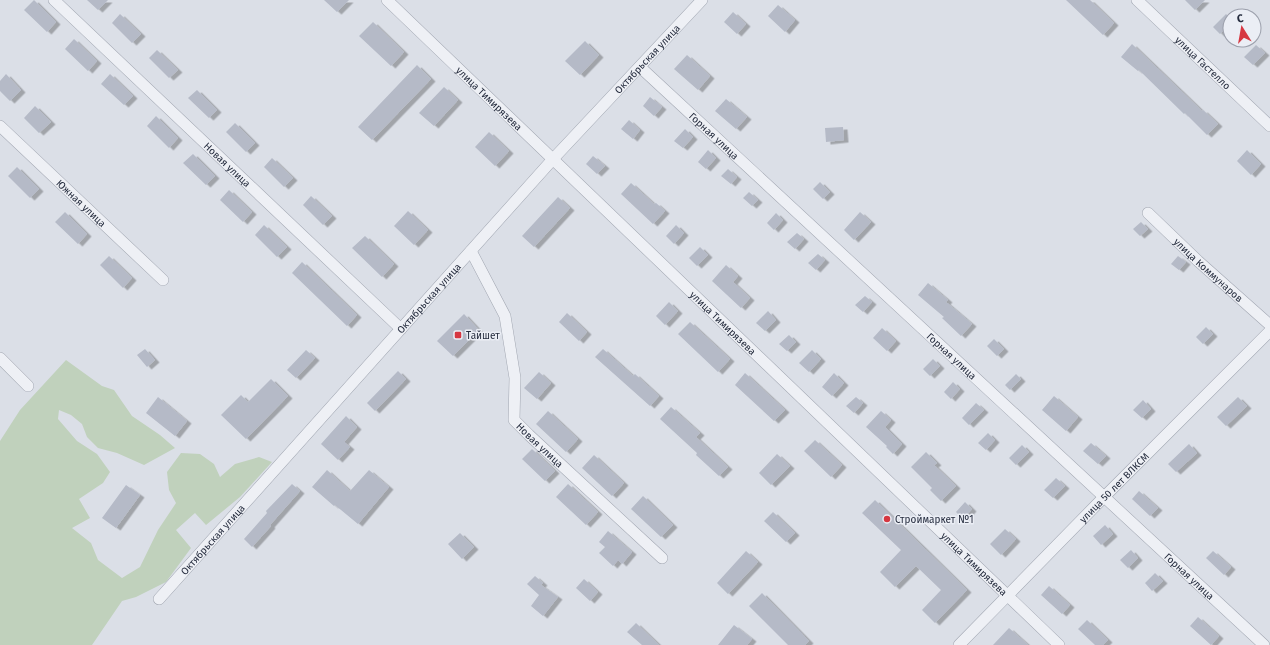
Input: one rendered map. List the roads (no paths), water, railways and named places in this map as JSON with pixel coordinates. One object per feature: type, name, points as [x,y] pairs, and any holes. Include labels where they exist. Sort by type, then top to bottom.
[{"type":"street","name":"Новая улица","points":[[54,0],[401,329]]},
{"type":"street","name":"улица Тимирязева","points":[[387,0],[1059,645]]},
{"type":"street","name":"Октябрьская улица","points":[[159,599],[553,159],[702,0]]},
{"type":"street","name":"улица Гастелло","points":[[1137,0],[1270,126]]},
{"type":"street","name":"Горная улица","points":[[640,67],[1105,496],[1264,645]]},
{"type":"street","name":"Южная улица","points":[[0,126],[163,280]]},
{"type":"street","name":"улица Коммунаров","points":[[1148,213],[1198,261],[1270,325]]},
{"type":"street","name":"Новая улица","points":[[471,251],[505,316],[515,378],[514,420],[662,558]]},
{"type":"street","name":"улица 50 лет ВЛКСМ","points":[[959,645],[1270,331]]},
{"type":"street","points":[[0,358],[28,386]]},
{"type":"place","name":"Тайшет","points":[[458,335]]},
{"type":"place","name":"Строймаркет №1","points":[[887,519]]}]
